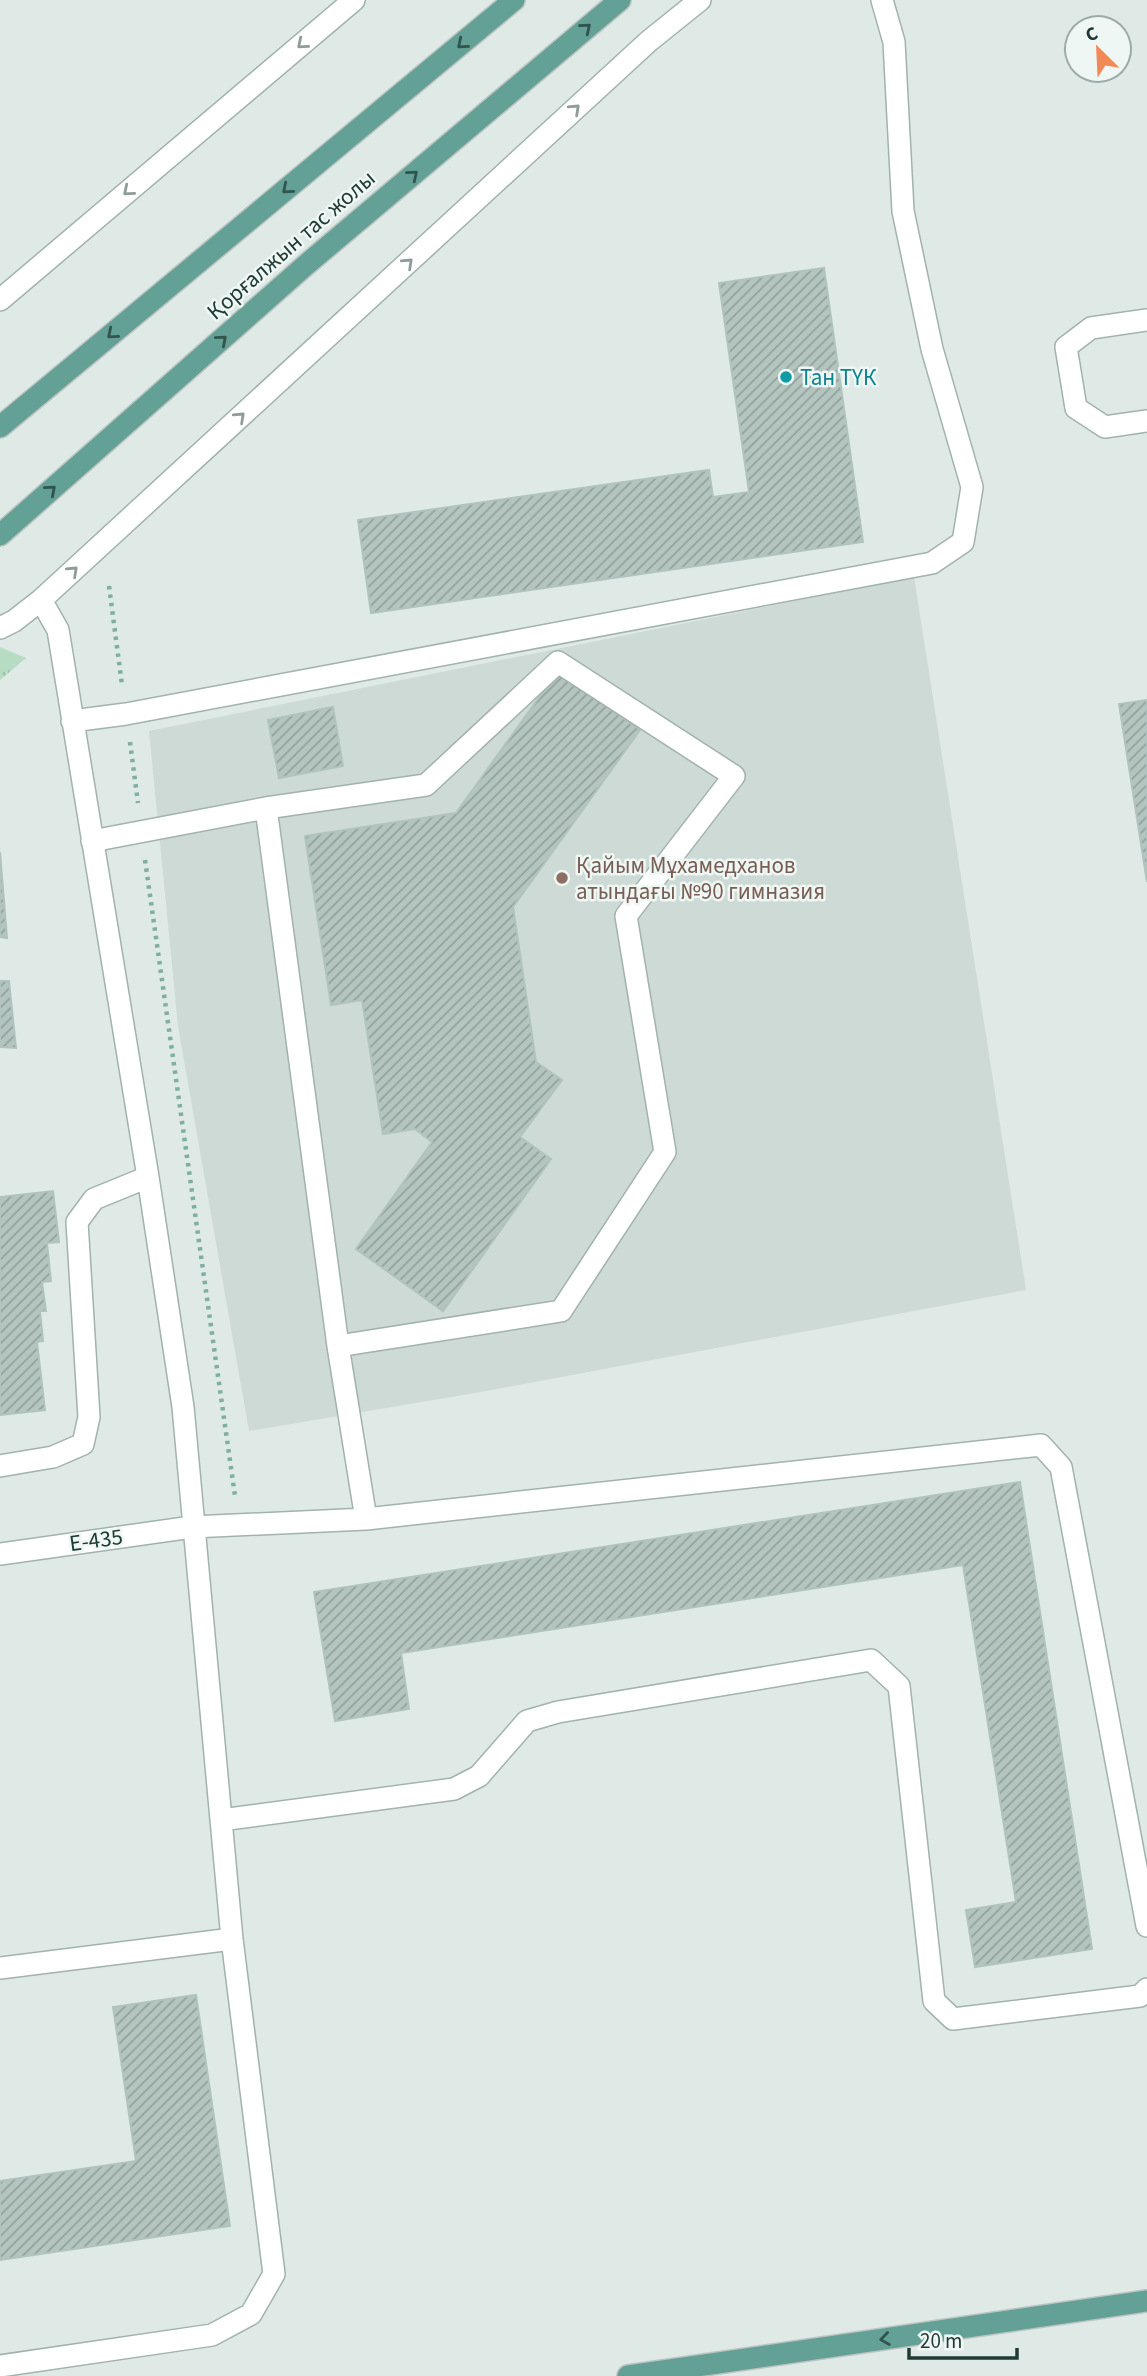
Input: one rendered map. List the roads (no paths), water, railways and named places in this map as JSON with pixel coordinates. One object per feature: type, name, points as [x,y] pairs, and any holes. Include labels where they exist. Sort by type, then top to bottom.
[{"type":"main road","name":"Қорғалжын тас жолы","points":[[0,427],[514,0]]},
{"type":"main road","name":"Қорғалжын тас жолы","points":[[0,535],[307,264],[620,0]]},
{"type":"main road","points":[[628,2376],[1147,2301]]},
{"type":"street","points":[[0,300],[354,0]]},
{"type":"street","points":[[0,628],[14,621],[41,600],[649,41],[700,0]]},
{"type":"street","points":[[72,721],[126,714],[932,563],[963,542],[972,487],[932,349],[903,211],[894,42],[882,0]]},
{"type":"street","points":[[1147,320],[1091,328],[1066,347],[1076,408],[1105,427],[1147,421]]},
{"type":"street","points":[[0,2366],[212,2335],[251,2314],[274,2274],[232,1939],[183,1407],[58,630],[41,600]]},
{"type":"street","points":[[92,841],[266,808],[426,785],[558,662],[734,776],[626,916],[665,1152],[561,1311],[338,1346]]},
{"type":"street","points":[[266,808],[338,1346],[366,1520]]},
{"type":"street","points":[[0,1466],[53,1457],[83,1444],[89,1417],[77,1222],[94,1199],[148,1177]]},
{"type":"street","name":"Е-435","points":[[0,1554],[192,1527],[366,1520],[1041,1445],[1061,1467],[1147,1926]]},
{"type":"street","points":[[221,1820],[454,1789],[479,1776],[527,1721],[558,1712],[871,1660],[899,1686],[934,2001],[953,2019],[1140,1996],[1147,1989]]},
{"type":"street","points":[[0,1968],[232,1939]]},
{"type":"place","name":"Тан ТҮК","points":[[786,377]]},
{"type":"place","name":"Қайым Мұхамедханов атындағы №90 гимназия","points":[[562,878]]}]
